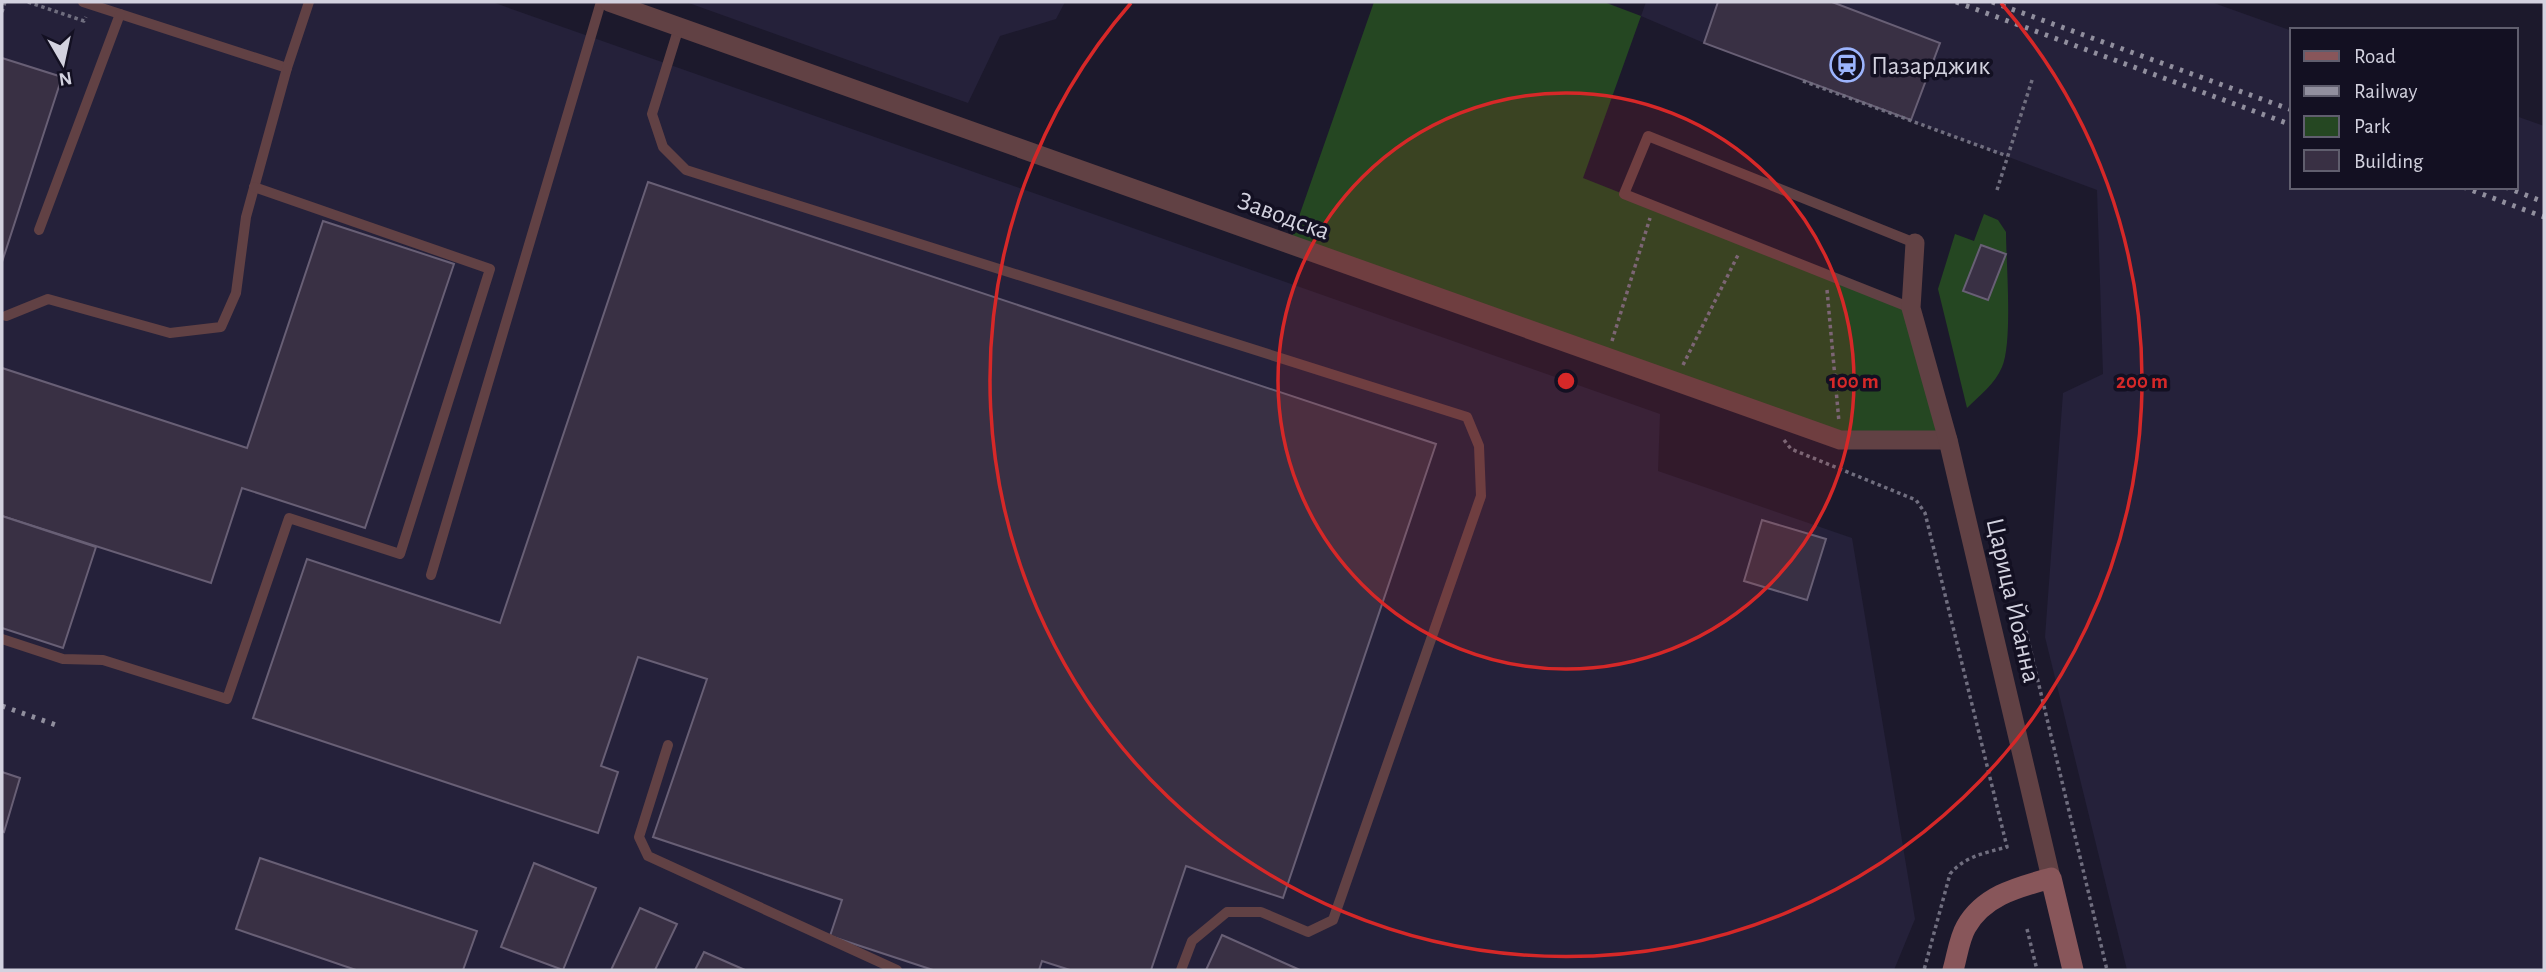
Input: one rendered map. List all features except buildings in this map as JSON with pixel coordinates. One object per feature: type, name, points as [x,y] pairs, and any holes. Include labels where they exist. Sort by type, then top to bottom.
[{"type":"street","name":"Заводска","points":[[609,2],[1840,440],[1948,440]]},
{"type":"street","name":"Царица Йоанна","points":[[1915,243],[1911,308],[1948,440],[2073,970]]},
{"type":"street","points":[[1954,970],[1966,927],[1987,902],[2011,889],[2051,878]]},
{"type":"lane","points":[[6,316],[48,299],[170,333],[221,327],[236,293],[246,217],[287,68],[309,2]]},
{"type":"lane","points":[[430,575],[601,2]]},
{"type":"lane","points":[[87,3],[287,68]]},
{"type":"lane","points":[[40,230],[120,14]]},
{"type":"lane","points":[[679,27],[652,114],[663,147],[686,170],[1467,417],[1479,446],[1481,496],[1333,920],[1308,932],[1261,912],[1227,912],[1192,941],[1181,970]]},
{"type":"lane","points":[[1911,308],[1624,194],[1648,135],[1915,243]]},
{"type":"lane","points":[[2,639],[63,659],[103,660],[227,699],[289,519],[400,554],[490,269],[254,187]]},
{"type":"lane","points":[[668,745],[639,837],[648,856],[897,970]]},
{"type":"path","points":[[2,12],[5,2]]},
{"type":"path","points":[[28,2],[84,21],[87,3]]},
{"type":"path","points":[[1997,190],[2033,77]]},
{"type":"path","points":[[1803,81],[2007,156]]},
{"type":"path","points":[[1607,356],[1654,206]]},
{"type":"path","points":[[1675,381],[1745,241]]},
{"type":"path","points":[[1826,274],[1840,440]]},
{"type":"path","points":[[1783,439],[1791,449],[1916,500],[1925,513],[2007,847],[1969,858],[1950,874],[1924,970]]},
{"type":"path","points":[[2026,631],[2107,970]]},
{"type":"path","points":[[2027,929],[2037,970]]},
{"type":"shaded area","points":[[2,2],[492,2],[1660,414],[1658,471],[1852,538],[1915,919],[1894,970],[2,970]]},
{"type":"shaded area","points":[[686,2],[1065,2],[1056,19],[1000,36],[968,103]]},
{"type":"shaded area","points":[[1646,2],[2211,2],[2290,30],[2290,189],[2518,189],[2518,117],[2544,126],[2544,970],[2127,970],[2045,637],[2063,393],[2103,374],[2097,190],[1704,43],[1641,16]]},
{"type":"green space","points":[[1374,2],[1604,2],[1641,16],[1583,178],[1911,308],[1948,440],[1840,440],[1289,245]]},
{"type":"green space","points":[[1984,214],[1998,220],[2006,232],[2007,340],[1999,373],[1967,408],[1938,289],[1955,234],[1974,241]]},
{"type":"railway","points":[[1956,2],[2290,124]]},
{"type":"railway","points":[[1992,2],[2290,109]]},
{"type":"railway","points":[[2468,189],[2544,217]]},
{"type":"railway","points":[[2510,189],[2544,202]]},
{"type":"railway","points":[[2,706],[56,725]]},
{"type":"place","name":"Пазарджик","points":[[1847,65]]}]
